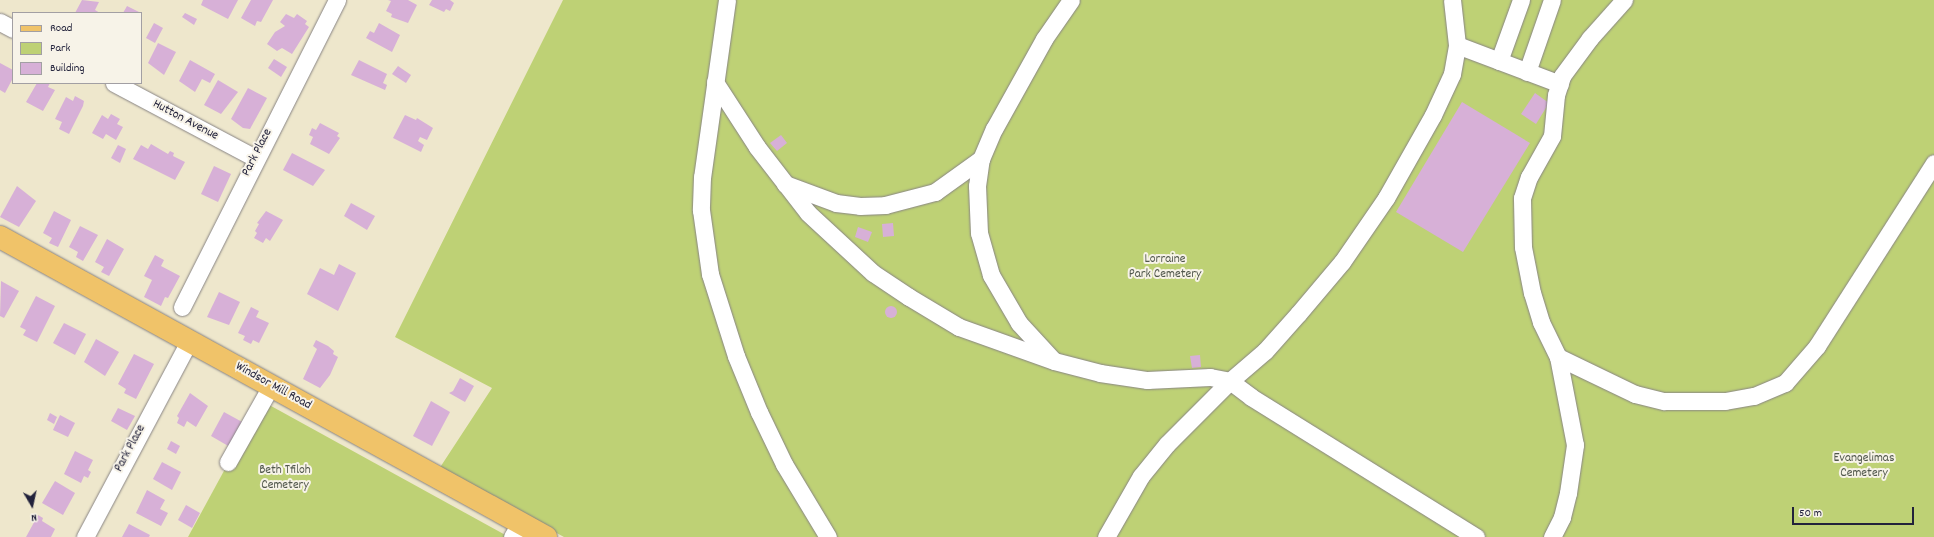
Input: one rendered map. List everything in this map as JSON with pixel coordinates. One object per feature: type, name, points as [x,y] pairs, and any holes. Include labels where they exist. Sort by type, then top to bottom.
[{"type":"main road","name":"Windsor Mill Road","points":[[1,239],[271,386],[516,530],[546,537]]},
{"type":"street","points":[[727,0],[701,184],[701,210],[710,274],[729,336],[759,412],[784,464],[828,537]]},
{"type":"street","points":[[1054,361],[1019,323],[991,275],[977,213],[981,159],[1020,78],[1071,0]]},
{"type":"street","points":[[1106,537],[1141,476],[1167,444],[1230,381],[1265,351],[1298,314],[1342,262],[1386,198],[1434,115],[1452,74],[1457,45],[1452,0]]},
{"type":"street","points":[[1499,62],[1521,0]]},
{"type":"street","points":[[1527,72],[1552,0]]},
{"type":"street","points":[[1552,537],[1562,517],[1568,493],[1575,445],[1558,357],[1541,322],[1532,293],[1523,247],[1521,220],[1522,198],[1529,177],[1552,136],[1556,96],[1570,64],[1624,0]]},
{"type":"street","name":"Park Place","points":[[182,307],[331,2]]},
{"type":"street","points":[[0,22],[12,28]]},
{"type":"street","points":[[1457,45],[1560,84]]},
{"type":"street","points":[[715,82],[782,183],[835,241],[873,273],[909,298],[959,327],[1054,361],[1100,373],[1147,380],[1210,377],[1230,381],[1251,397],[1476,537]]},
{"type":"street","name":"Hutton Avenue","points":[[116,84],[255,158]]},
{"type":"street","points":[[782,183],[836,203],[860,206],[885,205],[935,192],[981,159]]},
{"type":"street","points":[[1558,357],[1635,394],[1664,401],[1725,401],[1754,396],[1785,383],[1817,346],[1934,163]]},
{"type":"street","name":"Park Place","points":[[85,537],[189,340]]},
{"type":"street","points":[[228,462],[271,386]]},
{"type":"green space","name":"Lorraine Park Cemetery","points":[[563,0],[1934,0],[1934,537],[564,537],[439,469],[492,388],[395,337]]},
{"type":"green space","name":"Beth Tfiloh Cemetery","points":[[262,401],[509,537],[188,537]]},
{"type":"building","points":[[82,0],[99,2],[95,10],[98,12],[76,12]]},
{"type":"building","points":[[203,0],[238,0],[228,19],[201,5]]},
{"type":"building","points":[[251,0],[273,0],[261,22],[257,21],[255,26],[241,18]]},
{"type":"building","points":[[388,0],[408,0],[417,5],[408,23],[391,17],[392,14],[386,11],[391,1]]},
{"type":"building","points":[[432,0],[450,0],[454,3],[450,11],[446,9],[444,12],[429,5]]},
{"type":"building","points":[[127,6],[139,12],[124,12]]},
{"type":"building","points":[[185,13],[197,19],[194,25],[182,17]]},
{"type":"building","points":[[286,14],[294,18],[297,14],[307,21],[305,24],[309,27],[292,54],[282,48],[277,51],[267,44],[275,32],[285,26],[280,22]]},
{"type":"building","points":[[154,23],[163,28],[155,43],[146,38]]},
{"type":"building","points":[[379,23],[400,35],[392,52],[366,38],[370,31],[374,33]]},
{"type":"building","points":[[158,43],[176,52],[164,75],[148,63]]},
{"type":"building","points":[[274,59],[287,67],[281,77],[268,68]]},
{"type":"building","points":[[190,60],[215,74],[210,83],[202,79],[195,92],[179,81]]},
{"type":"building","points":[[359,60],[387,74],[383,83],[387,85],[385,90],[351,75]]},
{"type":"building","points":[[0,63],[12,69],[12,80],[5,93],[0,90]]},
{"type":"building","points":[[398,66],[411,75],[406,83],[392,74]]},
{"type":"building","points":[[218,80],[238,92],[221,114],[204,105]]},
{"type":"building","points":[[36,84],[50,84],[48,87],[55,90],[43,111],[26,102]]},
{"type":"building","points":[[248,88],[267,98],[250,129],[243,128],[231,119]]},
{"type":"building","points":[[1535,93],[1549,103],[1536,124],[1521,114]]},
{"type":"building","points":[[75,96],[84,101],[69,134],[59,129],[62,122],[55,119],[66,97],[73,101]]},
{"type":"building","points":[[1462,102],[1530,143],[1463,252],[1396,212]]},
{"type":"building","points":[[111,114],[120,119],[117,124],[123,127],[116,140],[106,134],[103,139],[92,133],[102,115],[108,119]]},
{"type":"building","points":[[405,115],[416,120],[417,118],[433,128],[427,140],[420,137],[418,141],[424,145],[421,152],[393,138]]},
{"type":"building","points":[[320,123],[339,133],[337,136],[340,138],[329,154],[310,144],[313,137],[309,135],[312,128],[316,130]]},
{"type":"building","points":[[781,135],[787,143],[777,151],[770,143]]},
{"type":"building","points":[[151,144],[168,154],[170,151],[174,153],[173,156],[185,162],[175,180],[133,159],[141,145],[148,149]]},
{"type":"building","points":[[118,145],[126,149],[120,163],[111,158]]},
{"type":"building","points":[[292,153],[325,170],[313,186],[283,170]]},
{"type":"building","points":[[214,166],[231,174],[218,202],[201,194]]},
{"type":"building","points":[[17,186],[36,201],[19,227],[0,217]]},
{"type":"building","points":[[351,203],[375,216],[367,230],[344,216]]},
{"type":"building","points":[[54,211],[71,220],[58,247],[49,243],[52,238],[43,233]]},
{"type":"building","points":[[266,211],[283,220],[270,241],[266,238],[263,243],[254,238],[257,233],[255,231],[259,224],[257,223]]},
{"type":"building","points":[[893,223],[894,236],[883,237],[882,224]]},
{"type":"building","points":[[80,226],[98,235],[83,261],[76,257],[78,252],[69,247]]},
{"type":"building","points":[[858,227],[872,232],[868,242],[855,237]]},
{"type":"building","points":[[107,239],[124,249],[109,276],[101,272],[104,267],[95,262]]},
{"type":"building","points":[[155,255],[164,260],[161,266],[180,276],[168,298],[165,297],[161,306],[144,297],[152,280],[144,276]]},
{"type":"building","points":[[339,264],[356,273],[338,311],[307,294],[320,268],[334,275]]},
{"type":"building","points":[[1,281],[19,291],[4,318],[0,316]]},
{"type":"building","points":[[219,292],[240,302],[229,325],[207,317]]},
{"type":"building","points":[[36,296],[55,306],[37,342],[23,335],[26,330],[20,327]]},
{"type":"building","points":[[889,306],[893,306],[897,312],[893,318],[889,318],[885,314],[885,310]]},
{"type":"building","points":[[251,307],[259,311],[256,317],[269,323],[259,343],[253,340],[251,344],[243,340],[245,336],[238,333]]},
{"type":"building","points":[[64,323],[86,334],[75,355],[53,343]]},
{"type":"building","points":[[96,339],[119,352],[105,376],[84,362]]},
{"type":"building","points":[[316,340],[328,346],[334,351],[333,354],[338,357],[330,375],[320,388],[303,379],[317,349],[313,346]]},
{"type":"building","points":[[134,354],[154,364],[136,399],[124,393],[126,389],[118,384]]},
{"type":"building","points":[[1200,355],[1201,367],[1192,368],[1190,356]]},
{"type":"building","points":[[460,378],[474,386],[465,402],[449,393],[453,391]]},
{"type":"building","points":[[190,393],[208,406],[196,427],[187,421],[184,427],[177,423],[179,418],[177,416]]},
{"type":"building","points":[[431,401],[450,412],[432,446],[413,436]]},
{"type":"building","points":[[118,408],[135,416],[127,430],[111,421]]},
{"type":"building","points":[[224,412],[244,423],[230,447],[211,436]]},
{"type":"building","points":[[50,413],[57,417],[54,424],[47,420]]},
{"type":"building","points":[[60,415],[75,423],[68,437],[53,430]]},
{"type":"building","points":[[171,441],[180,446],[176,454],[167,449]]},
{"type":"building","points":[[75,451],[93,460],[88,470],[91,472],[88,478],[84,476],[81,483],[64,474]]},
{"type":"building","points":[[162,462],[181,472],[172,490],[153,479]]},
{"type":"building","points":[[55,481],[75,493],[63,515],[42,503]]},
{"type":"building","points":[[147,490],[165,500],[160,509],[168,513],[161,526],[136,513]]},
{"type":"building","points":[[186,505],[200,513],[192,528],[178,520]]},
{"type":"building","points":[[38,515],[43,518],[42,521],[55,529],[51,537],[26,537]]},
{"type":"building","points":[[129,524],[150,535],[149,537],[122,537]]},
{"type":"park label","name":"Evangelimas Cemetery","points":[[1864,468]]}]
